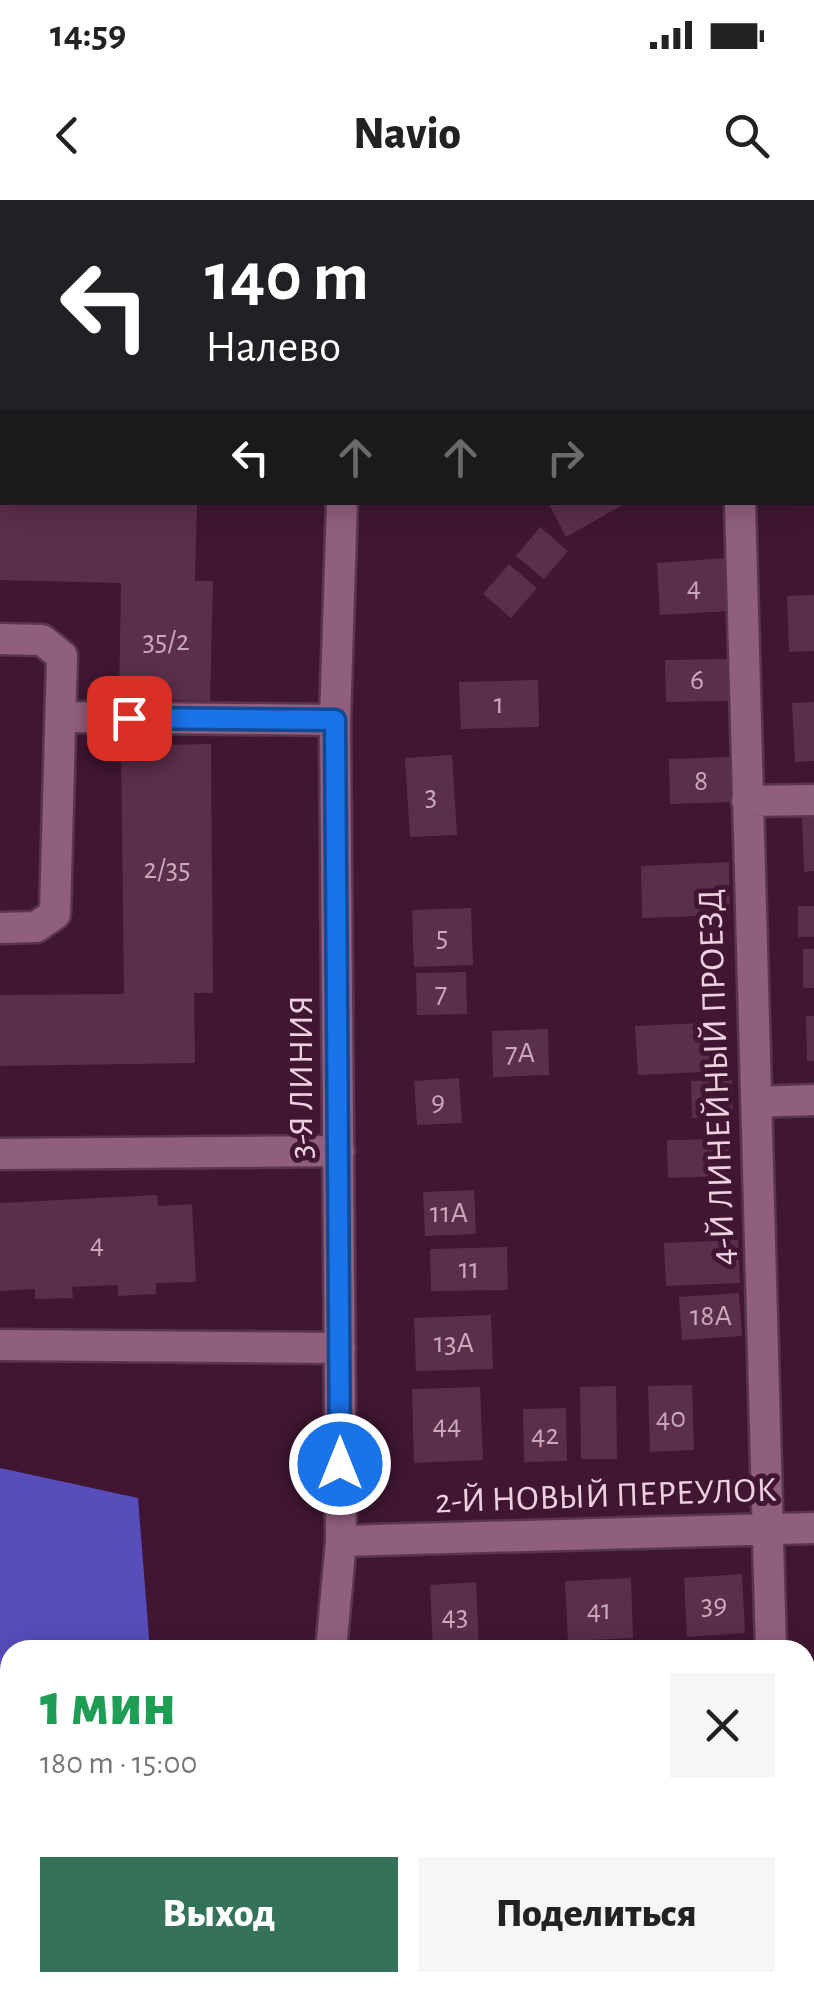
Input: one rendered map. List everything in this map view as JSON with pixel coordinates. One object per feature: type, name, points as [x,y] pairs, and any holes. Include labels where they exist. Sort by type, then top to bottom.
[{"type":"street","name":"3-Я ЛИНИЯ","points":[[331,1640],[341,1541],[335,720],[342,505]]},
{"type":"street","name":"4-Й ЛИНЕЙНЫЙ ПРОЕЗД","points":[[740,505],[772,1640]]},
{"type":"street","points":[[0,639],[42,640],[62,656],[63,717],[55,914],[36,927],[0,928]]},
{"type":"street","points":[[63,717],[335,720]]},
{"type":"street","points":[[747,801],[814,800]]},
{"type":"street","points":[[756,1102],[814,1100]]},
{"type":"street","points":[[0,1154],[339,1152]]},
{"type":"street","points":[[0,1346],[340,1348]]},
{"type":"street","name":"2-Й НОВЫЙ ПЕРЕУЛОК","points":[[341,1541],[814,1528]]},
{"type":"shaded area","points":[[0,1468],[138,1498],[149,1640],[0,1640]]},
{"type":"building","points":[[0,505],[197,505],[195,581],[213,581],[210,701],[119,699],[121,583],[0,580]]},
{"type":"building","points":[[550,505],[623,505],[566,537]]},
{"type":"building","points":[[540,527],[568,551],[544,579],[516,556]]},
{"type":"building","points":[[727,558],[730,611],[660,615],[657,563]]},
{"type":"building","points":[[509,564],[537,588],[511,618],[483,594]]},
{"type":"building","points":[[814,595],[814,651],[789,652],[787,596]]},
{"type":"building","points":[[729,659],[729,701],[666,702],[665,660]]},
{"type":"building","points":[[538,680],[539,727],[461,729],[459,682]]},
{"type":"building","points":[[814,702],[814,761],[795,762],[792,703]]},
{"type":"building","points":[[211,744],[213,993],[194,993],[195,1063],[0,1066],[0,995],[124,994],[121,746]]},
{"type":"building","points":[[452,755],[457,835],[410,837],[405,758]]},
{"type":"building","points":[[731,757],[733,802],[670,804],[669,759]]},
{"type":"building","points":[[814,816],[814,871],[804,872],[802,817]]},
{"type":"building","points":[[729,862],[730,915],[642,918],[641,866]]},
{"type":"building","points":[[798,906],[814,906],[814,937],[798,937]]},
{"type":"building","points":[[471,908],[473,965],[414,967],[412,910]]},
{"type":"building","points":[[803,949],[814,949],[814,988],[803,988]]},
{"type":"building","points":[[466,972],[467,1014],[417,1015],[416,973]]},
{"type":"building","points":[[806,1016],[814,1016],[814,1061],[807,1061]]},
{"type":"building","points":[[726,1022],[728,1071],[638,1075],[635,1026]]},
{"type":"building","points":[[548,1029],[549,1075],[493,1077],[492,1031]]},
{"type":"building","points":[[459,1078],[462,1123],[417,1125],[414,1081]]},
{"type":"building","points":[[732,1080],[733,1117],[692,1118],[691,1081]]},
{"type":"building","points":[[729,1139],[729,1176],[668,1178],[667,1140]]},
{"type":"building","points":[[474,1190],[476,1234],[425,1236],[423,1192]]},
{"type":"building","points":[[157,1195],[158,1206],[192,1204],[196,1282],[156,1283],[156,1294],[118,1296],[118,1285],[72,1287],[73,1298],[35,1299],[35,1289],[0,1291],[0,1203]]},
{"type":"building","points":[[738,1240],[740,1283],[666,1286],[664,1243]]},
{"type":"building","points":[[507,1247],[508,1290],[431,1291],[430,1249]]},
{"type":"building","points":[[739,1293],[742,1336],[682,1340],[679,1297]]},
{"type":"building","points":[[491,1315],[493,1369],[416,1371],[414,1318]]},
{"type":"building","points":[[692,1385],[694,1450],[650,1452],[648,1386]]},
{"type":"building","points":[[616,1386],[617,1459],[581,1459],[580,1387]]},
{"type":"building","points":[[480,1387],[483,1460],[414,1463],[412,1389]]},
{"type":"building","points":[[566,1408],[567,1461],[524,1462],[523,1409]]},
{"type":"building","points":[[742,1574],[745,1633],[687,1637],[684,1578]]},
{"type":"building","points":[[631,1578],[633,1638],[568,1640],[565,1581]]},
{"type":"building","points":[[476,1582],[479,1640],[433,1640],[430,1585]]},
{"type":"route","points":[[129,718],[335,720],[340,1464]]}]
